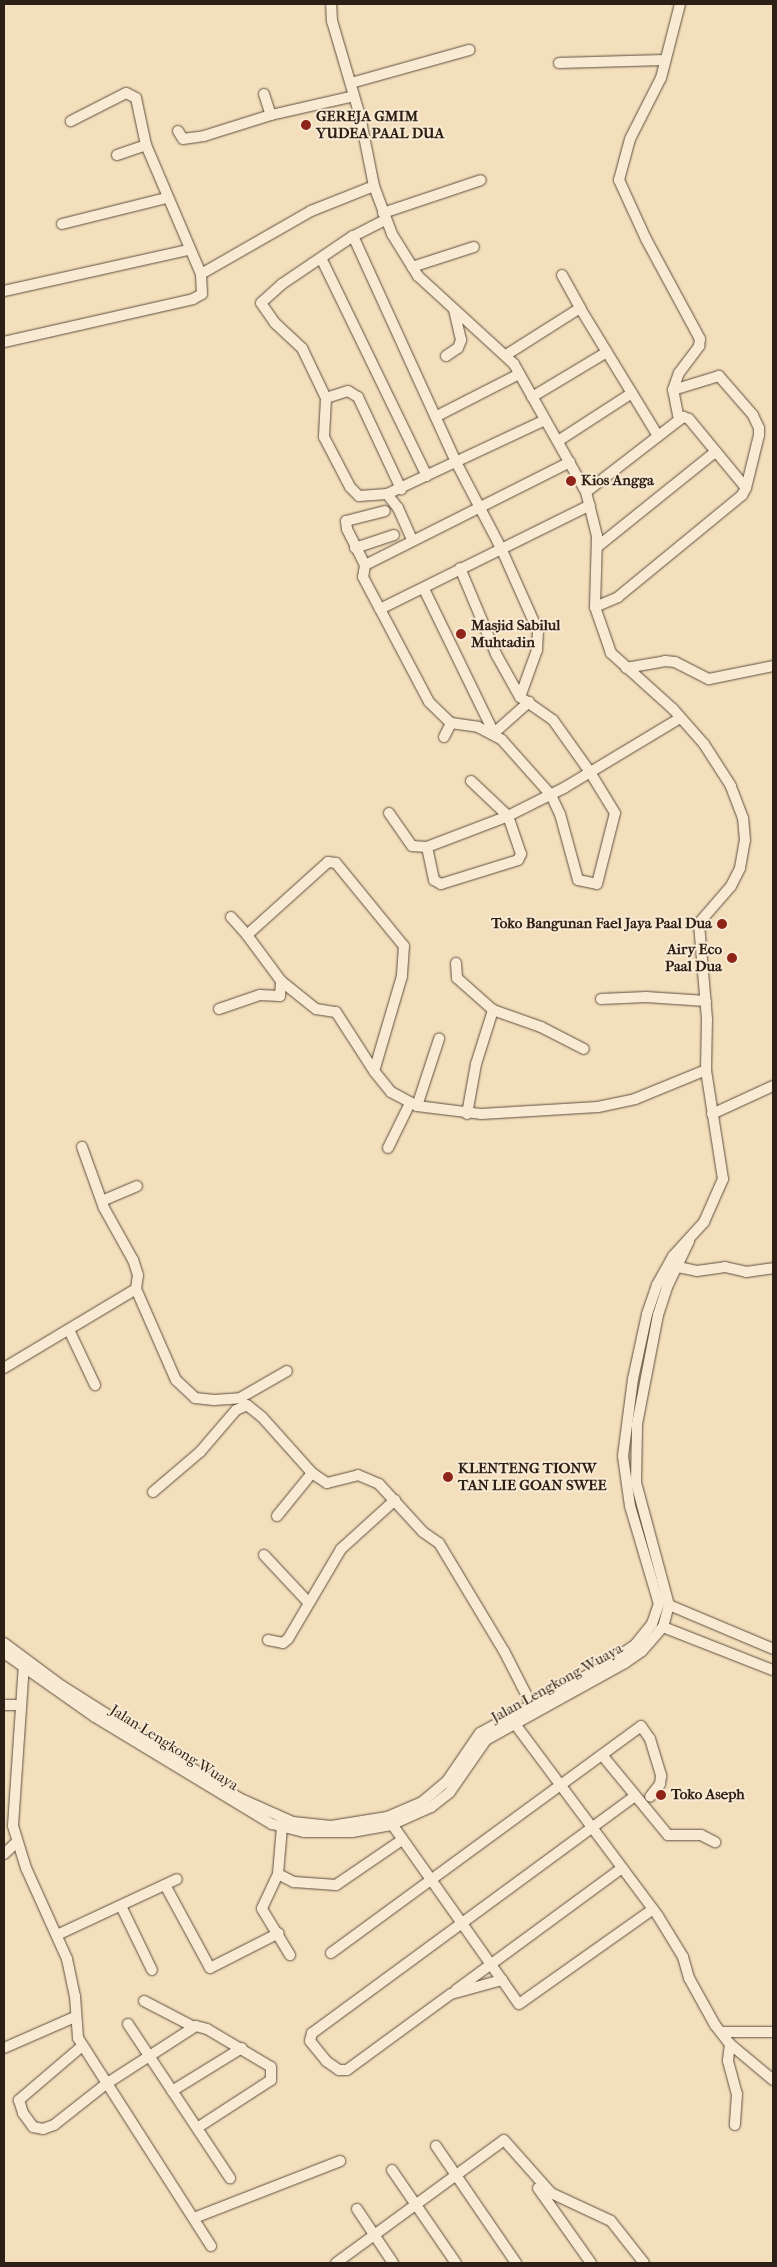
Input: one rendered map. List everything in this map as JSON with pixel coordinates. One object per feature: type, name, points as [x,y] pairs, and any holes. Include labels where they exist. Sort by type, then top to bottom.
[{"type":"street","points":[[330,4],[332,21],[351,83],[374,186],[384,216],[412,267],[454,309],[506,355],[519,374],[586,492],[597,546],[595,607],[611,653],[680,718],[704,744],[730,786],[743,818],[745,840],[740,868],[731,886],[700,923],[706,1001],[706,1070],[723,1179],[712,1208],[691,1235]]},
{"type":"street","points":[[679,420],[673,390],[679,373],[699,346],[700,339],[646,239],[619,180],[624,155],[661,78],[664,60],[680,4]]},
{"type":"street","points":[[351,83],[469,50]]},
{"type":"street","points":[[560,62],[664,60]]},
{"type":"street","points":[[4,342],[193,299],[202,294],[201,274],[188,250],[146,145],[136,98],[131,94],[71,121]]},
{"type":"street","points":[[264,94],[271,116]]},
{"type":"street","points":[[178,131],[183,139],[204,136],[271,116],[354,96]]},
{"type":"street","points":[[117,156],[146,145]]},
{"type":"street","points":[[481,180],[384,216],[353,236],[322,260],[282,284],[262,303],[275,323],[302,348],[326,398],[322,418],[324,437],[350,487],[360,496],[387,494],[401,489],[545,420]]},
{"type":"street","points":[[201,274],[311,211],[374,186]]},
{"type":"street","points":[[62,224],[166,198]]},
{"type":"street","points":[[353,236],[437,416],[456,462],[501,548],[540,639],[524,699],[494,733]]},
{"type":"street","points":[[412,267],[474,247]]},
{"type":"street","points":[[4,291],[188,250]]},
{"type":"street","points":[[322,260],[427,476]]},
{"type":"street","points":[[562,275],[658,436]]},
{"type":"street","points":[[506,355],[580,308]]},
{"type":"street","points":[[446,356],[458,348],[461,340],[454,309]]},
{"type":"street","points":[[532,397],[607,352]]},
{"type":"street","points":[[437,416],[519,374]]},
{"type":"street","points":[[595,607],[618,597],[742,495],[746,488],[759,435],[759,428],[753,415],[720,376],[673,390]]},
{"type":"street","points":[[326,398],[348,391],[358,397],[401,489]]},
{"type":"street","points":[[558,441],[632,393]]},
{"type":"street","points":[[586,492],[679,420],[689,419],[746,488]]},
{"type":"street","points":[[597,546],[715,452]]},
{"type":"street","points":[[365,565],[570,462]]},
{"type":"street","points":[[387,494],[398,508],[412,540]]},
{"type":"street","points":[[380,609],[424,589],[460,568],[590,505]]},
{"type":"street","points":[[385,511],[346,521],[355,548],[365,565],[363,577],[429,702],[451,723],[478,727],[494,733]]},
{"type":"street","points":[[355,548],[394,535]]},
{"type":"street","points":[[424,589],[494,733],[551,794],[560,814],[578,880],[597,884],[616,819],[590,772],[552,720],[524,699],[496,654],[460,568]]},
{"type":"street","points":[[626,668],[665,661],[675,662],[709,679],[773,666]]},
{"type":"street","points":[[390,813],[412,846],[427,848],[508,816],[551,794],[680,718]]},
{"type":"street","points":[[444,737],[451,723]]},
{"type":"street","points":[[427,848],[434,880],[441,884],[517,862],[521,854],[508,816],[471,781]]},
{"type":"street","points":[[247,935],[328,862],[336,863],[404,946],[402,976],[374,1071]]},
{"type":"street","points":[[231,917],[247,935],[281,981],[316,1009],[336,1012],[366,1063],[391,1092],[413,1104],[468,1114],[614,1104],[706,1070]]},
{"type":"street","points":[[456,963],[457,978],[493,1010],[541,1028],[584,1049]]},
{"type":"street","points":[[219,1009],[260,995],[280,996],[281,981]]},
{"type":"street","points":[[601,1000],[646,998],[706,1001]]},
{"type":"street","points":[[468,1114],[476,1064],[493,1010]]},
{"type":"street","points":[[388,1148],[413,1104],[439,1039]]},
{"type":"street","points":[[712,1114],[773,1086]]},
{"type":"street","points":[[82,1148],[102,1202],[133,1260],[138,1275],[136,1289],[176,1380],[195,1398],[214,1400],[240,1398],[287,1371]]},
{"type":"street","points":[[102,1202],[137,1186]]},
{"type":"street","name":"Jalan Lengkong Wuaya","points":[[4,1643],[24,1664],[223,1797],[282,1827],[332,1832],[416,1816],[450,1792],[482,1743],[626,1663],[647,1647],[664,1627],[669,1605],[636,1483],[637,1424],[652,1346],[667,1287],[678,1267],[691,1235]]},
{"type":"street","name":"Jalan Lengkong Wuaya","points":[[4,1653],[170,1755],[278,1817],[294,1822],[330,1826],[389,1821],[415,1806],[433,1795],[448,1781],[474,1739],[489,1726],[599,1669],[635,1645],[645,1634],[657,1615],[658,1596],[630,1506],[623,1456],[646,1314],[664,1270],[691,1235]]},
{"type":"street","points":[[678,1267],[697,1271],[724,1267],[746,1272],[773,1268]]},
{"type":"street","points":[[4,1368],[136,1289]]},
{"type":"street","points":[[69,1330],[95,1385]]},
{"type":"street","points":[[640,1344],[652,1346]]},
{"type":"street","points":[[153,1492],[200,1452],[236,1410],[247,1405],[312,1473],[327,1483],[349,1476],[370,1478],[396,1500],[423,1532],[439,1544],[504,1651],[531,1704]]},
{"type":"street","points":[[277,1516],[312,1473]]},
{"type":"street","points":[[268,1640],[283,1643],[288,1639],[308,1602],[341,1550],[396,1500]]},
{"type":"street","points":[[264,1555],[308,1602]]},
{"type":"street","points":[[669,1605],[773,1649]]},
{"type":"street","points":[[664,1627],[773,1670]]},
{"type":"street","points":[[24,1664],[19,1705],[18,1766],[12,1798],[17,1842],[57,1935],[71,1977],[75,2018],[81,2047],[211,2246]]},
{"type":"street","points":[[4,1705],[19,1705]]},
{"type":"street","points":[[515,1724],[652,1909],[683,1957],[707,2013],[730,2044],[773,2080]]},
{"type":"street","points":[[331,1953],[431,1883],[643,1726],[650,1739],[661,1776],[660,1784],[650,1797]]},
{"type":"street","points":[[602,1756],[668,1835],[702,1835],[716,1842]]},
{"type":"street","points":[[622,1868],[347,2070],[334,2068],[310,2041],[312,2033],[635,1796]]},
{"type":"street","points":[[389,1821],[460,1924],[502,1980],[515,2002],[522,2003],[652,1909]]},
{"type":"street","points":[[282,1827],[278,1874],[262,1910],[279,1933],[290,1956]]},
{"type":"street","points":[[278,1874],[294,1882],[336,1885],[402,1840]]},
{"type":"street","points":[[4,1854],[17,1842]]},
{"type":"street","points":[[57,1935],[177,1879]]},
{"type":"street","points":[[165,1885],[210,1968],[279,1933]]},
{"type":"street","points":[[121,1906],[152,1970]]},
{"type":"street","points":[[451,1994],[502,1980]]},
{"type":"street","points":[[144,2001],[194,2027],[207,2028],[271,2067],[273,2078],[197,2128]]},
{"type":"street","points":[[4,2048],[75,2018]]},
{"type":"street","points":[[128,2024],[230,2178]]},
{"type":"street","points":[[81,2047],[22,2095],[19,2100],[22,2113],[33,2127],[43,2129],[54,2125],[106,2084],[194,2027]]},
{"type":"street","points":[[721,2032],[773,2032]]},
{"type":"street","points":[[730,2044],[728,2061],[736,2094],[736,2125]]},
{"type":"street","points":[[172,2091],[242,2048]]},
{"type":"street","points":[[336,2263],[372,2234],[504,2140]]},
{"type":"street","points":[[504,2140],[591,2263]]},
{"type":"street","points":[[504,2140],[551,2193],[611,2221],[644,2263]]},
{"type":"street","points":[[436,2146],[516,2263]]},
{"type":"street","points":[[194,2218],[340,2161]]},
{"type":"street","points":[[392,2170],[456,2263]]},
{"type":"street","points":[[357,2209],[393,2263]]},
{"type":"place","name":"GEREJA GMIM YUDEA PAAL DUA","points":[[306,125]]},
{"type":"place","name":"Kios Angga","points":[[571,481]]},
{"type":"place","name":"Masjid Sabilul Muhtadin","points":[[461,634]]},
{"type":"place","name":"Toko Bangunan Fael Jaya Paal Dua","points":[[722,924]]},
{"type":"place","name":"Airy Eco Paal Dua","points":[[732,958]]},
{"type":"place","name":"KLENTENG TIONW TAN LIE GOAN SWEE","points":[[448,1477]]},
{"type":"place","name":"Toko Aseph","points":[[661,1795]]}]
